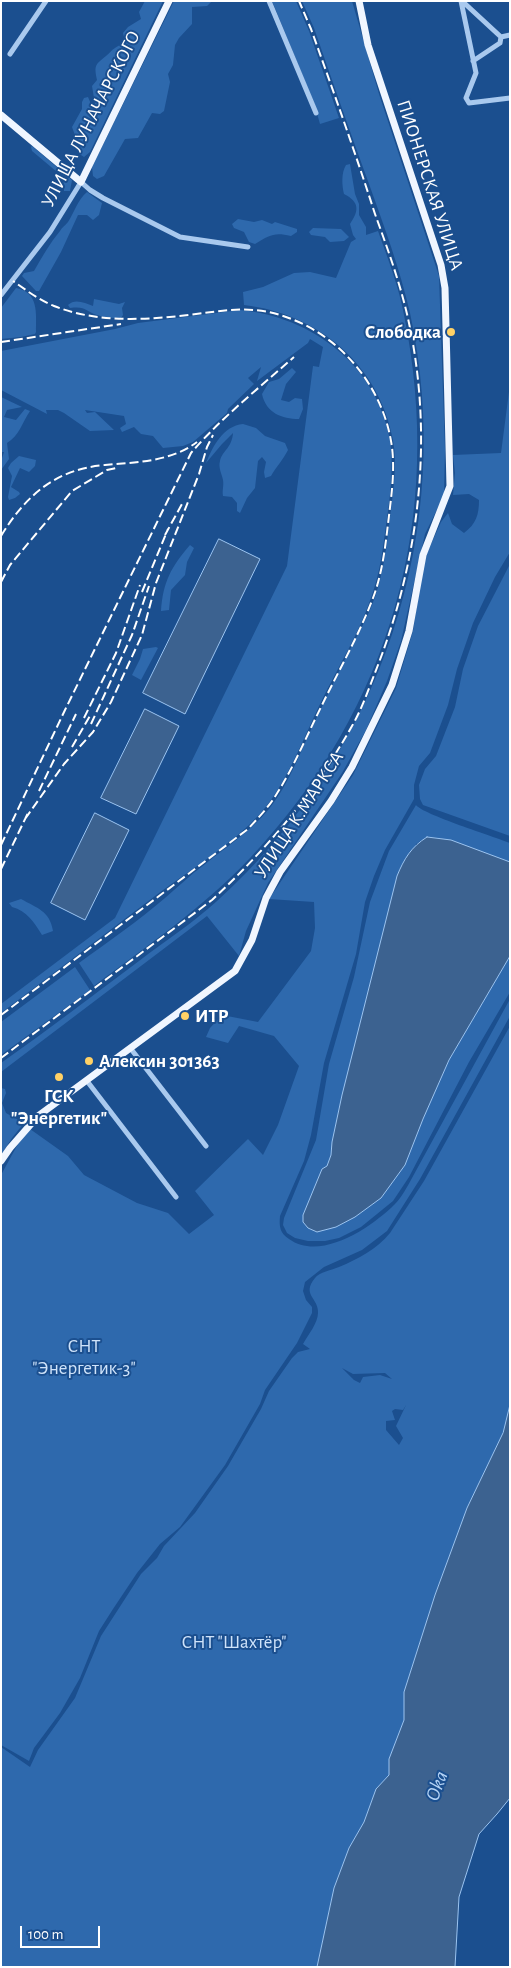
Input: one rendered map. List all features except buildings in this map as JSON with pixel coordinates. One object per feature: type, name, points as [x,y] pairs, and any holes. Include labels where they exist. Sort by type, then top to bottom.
[{"type":"main road","name":"УЛИЦА ЛУНАЧАРСКОГО","points":[[80,182],[169,1]]},
{"type":"main road","name":"ПИОНЕРСКАЯ УЛИЦА","points":[[359,1],[368,45],[441,265],[445,288],[451,473]]},
{"type":"main road","points":[[1,115],[80,182]]},
{"type":"main road","name":"УЛИЦА К.МАРКСА","points":[[1,1161],[38,1116],[235,971],[252,940],[266,898],[280,872],[331,801],[352,767],[392,685],[409,631],[423,555],[444,504],[450,486],[451,473]]},
{"type":"street","points":[[10,54],[46,1]]},
{"type":"street","points":[[269,1],[316,113]]},
{"type":"street","points":[[461,1],[502,37]]},
{"type":"street","points":[[461,1],[476,73],[466,98],[469,103],[510,98]]},
{"type":"street","points":[[502,37],[510,35]]},
{"type":"street","points":[[473,62],[500,43],[502,37]]},
{"type":"street","points":[[80,182],[96,194],[180,237],[248,247]]},
{"type":"street","name":"УЛИЦА ЛУНАЧАРСКОГО","points":[[1,296],[50,232],[80,182]]},
{"type":"street","points":[[131,1049],[206,1146]]},
{"type":"street","points":[[87,1081],[176,1197]]},
{"type":"green space","points":[[145,1],[163,1],[90,152],[84,157],[78,153],[72,127],[82,109],[84,98],[88,97],[91,104],[95,104],[92,86],[97,80],[96,66],[112,50],[125,41],[123,33],[128,27],[141,19],[139,12]]},
{"type":"green space","points":[[174,1],[212,1],[207,6],[192,7],[192,24],[175,45],[173,65],[168,74],[170,82],[164,111],[160,114],[152,113],[138,138],[125,139],[104,176],[97,179],[93,176],[92,167]]},
{"type":"green space","points":[[272,1],[296,1],[309,31],[339,118],[320,124],[314,103]]},
{"type":"green space","points":[[302,1],[352,1],[379,94],[439,276],[445,450],[444,495],[425,534],[401,641],[387,681],[366,730],[342,773],[268,883],[246,931],[239,956],[207,916],[1,1072],[1,1063],[208,909],[274,842],[323,777],[363,707],[393,633],[413,555],[423,476],[422,394],[410,313],[397,264],[314,28]]},
{"type":"green space","points":[[32,146],[72,180],[70,191],[64,191],[63,177],[32,151]]},
{"type":"green space","points":[[350,164],[355,194],[359,204],[359,215],[366,227],[366,235],[378,231],[393,273],[404,315],[415,390],[417,464],[411,536],[395,606],[372,673],[340,738],[299,799],[251,857],[233,875],[175,925],[94,986],[79,963],[165,898],[246,832],[269,809],[289,776],[372,606],[378,588],[387,544],[395,472],[393,440],[386,413],[374,389],[359,367],[341,348],[320,332],[297,319],[271,310],[244,305],[243,292],[263,287],[294,273],[310,272],[336,278],[351,242],[356,239],[350,224],[355,215],[356,207],[353,200],[344,194],[342,183],[344,168]]},
{"type":"green space","points":[[87,192],[102,203],[99,215],[93,220],[87,215],[78,215],[61,252],[39,291],[36,291],[22,276],[24,273],[34,271],[49,245],[68,222]]},
{"type":"green space","points":[[238,219],[254,222],[262,220],[272,224],[275,222],[297,229],[297,232],[291,236],[272,235],[255,244],[249,242],[244,232],[234,228],[232,224]]},
{"type":"green space","points":[[313,228],[341,229],[349,237],[344,241],[330,242],[325,237],[311,235],[309,232]]},
{"type":"green space","points":[[16,288],[29,294],[35,304],[36,332],[35,334],[21,337],[1,339],[1,308]]},
{"type":"green space","points":[[94,299],[119,304],[125,302],[122,308],[123,315],[121,318],[103,317],[83,308],[70,308],[68,305],[77,301],[93,306]]},
{"type":"green space","points":[[240,310],[267,315],[292,323],[316,335],[338,350],[356,368],[371,389],[383,413],[390,440],[392,461],[391,483],[382,552],[372,595],[355,636],[294,760],[278,789],[260,814],[224,846],[1,1013],[1,1004],[115,918],[287,566],[313,366],[319,367],[323,347],[310,339],[308,343],[257,381],[261,367],[248,378],[254,384],[228,409],[227,413],[193,442],[183,446],[163,448],[153,436],[141,434],[134,427],[122,432],[120,428],[126,424],[124,416],[85,410],[87,413],[95,412],[114,430],[90,431],[58,410],[46,410],[47,414],[1,390],[1,351],[138,323]]},
{"type":"green space","points":[[292,368],[296,372],[286,384],[281,400],[289,402],[295,398],[302,399],[303,409],[299,419],[287,418],[276,414],[267,406],[262,394],[269,382],[279,379]]},
{"type":"green space","name":"СНТ \"Энергетик-3\"","points":[[510,384],[510,552],[495,577],[473,623],[457,669],[448,705],[430,753],[419,766],[414,785],[414,799],[385,850],[365,902],[356,954],[324,1063],[311,1135],[304,1161],[280,1216],[282,1232],[289,1239],[302,1245],[331,1244],[360,1231],[395,1204],[408,1185],[510,999],[510,1016],[420,1179],[387,1231],[362,1250],[324,1267],[305,1282],[303,1291],[306,1300],[312,1307],[312,1313],[297,1343],[265,1390],[260,1404],[225,1465],[180,1527],[160,1544],[137,1573],[113,1609],[99,1631],[80,1678],[60,1713],[34,1748],[29,1761],[1,1745],[1,1175],[19,1142],[30,1129],[68,1156],[84,1175],[137,1203],[168,1213],[189,1234],[214,1215],[195,1191],[248,1139],[263,1155],[278,1125],[299,1066],[274,1036],[239,1026],[228,1043],[206,1037],[210,1028],[222,1015],[258,1022],[311,951],[315,928],[314,902],[269,899],[353,775],[396,688],[413,631],[427,553],[441,522],[448,513],[452,524],[464,533],[476,519],[479,500],[469,494],[453,495],[455,473],[453,455],[501,453]]},
{"type":"green space","points":[[1,397],[22,407],[7,410],[4,417],[16,420],[25,409],[30,411],[17,433],[7,443],[9,459],[1,470],[4,452],[1,452]]},
{"type":"green space","points":[[243,424],[256,428],[265,436],[285,443],[288,450],[271,476],[265,478],[266,462],[262,457],[258,461],[255,488],[247,498],[240,513],[237,511],[237,503],[232,497],[223,496],[223,480],[219,466],[221,458],[231,442],[233,433],[206,463],[212,450],[224,433]]},
{"type":"green space","points":[[19,456],[36,460],[35,466],[29,472],[20,468],[11,487],[20,494],[9,500],[12,476],[8,468]]},
{"type":"green space","points":[[190,545],[194,548],[187,562],[185,575],[171,590],[169,610],[161,611],[169,575]]},
{"type":"green space","points":[[510,564],[510,836],[423,805],[420,799],[419,785],[425,769],[436,756],[455,707],[463,669],[478,626]]},
{"type":"green space","points":[[158,648],[141,680],[132,675],[143,649]]},
{"type":"green space","points":[[416,805],[431,814],[510,843],[510,862],[439,838],[427,837],[416,844],[342,1095],[331,1155],[327,1166],[355,1217],[381,1198],[405,1165],[422,1119],[449,1060],[510,956],[510,992],[469,1062],[409,1177],[393,1201],[361,1227],[339,1238],[325,1241],[308,1241],[295,1238],[287,1233],[283,1225],[284,1218],[316,1140],[329,1064],[354,977],[370,902],[389,851]]},
{"type":"green space","points":[[21,899],[46,914],[53,931],[42,935],[30,918],[22,911],[12,907],[9,903]]},
{"type":"green space","points":[[75,967],[90,990],[1,1055],[1,1022]]},
{"type":"green space","name":"СНТ \"Шахтёр\"","points":[[510,1026],[510,1405],[503,1433],[467,1508],[435,1595],[404,1692],[404,1721],[389,1759],[389,1775],[376,1789],[364,1822],[349,1848],[334,1888],[317,1967],[1,1967],[1,1747],[30,1767],[38,1750],[75,1698],[101,1636],[141,1574],[195,1513],[228,1466],[261,1409],[269,1391],[292,1358],[298,1352],[310,1349],[303,1344],[318,1317],[318,1308],[310,1293],[311,1284],[315,1278],[360,1257],[379,1244],[390,1233],[424,1181]],"holes":[[[342,1368],[353,1374],[385,1373],[392,1379],[380,1375],[363,1377],[360,1383],[354,1380]],[[406,1405],[396,1426],[403,1438],[399,1445],[386,1430],[386,1421],[395,1420],[392,1411],[395,1409],[403,1410]]]},
{"type":"green space","points":[[1,1088],[5,1089],[6,1093],[2,1103],[6,1113],[24,1123],[1,1155]]},
{"type":"water","points":[[219,539],[260,559],[185,714],[143,693]]},
{"type":"water","points":[[145,709],[179,726],[136,814],[101,798]]},
{"type":"water","points":[[95,813],[129,830],[85,920],[51,903]]},
{"type":"water","points":[[427,837],[451,840],[510,862],[510,956],[449,1060],[405,1165],[381,1198],[355,1217],[336,1227],[317,1232],[308,1228],[303,1222],[303,1215],[322,1169],[327,1166],[331,1155],[342,1095],[397,876],[409,854]]},
{"type":"water","name":"Oka","points":[[510,1405],[510,1798],[479,1834],[459,1897],[455,1967],[317,1967],[334,1888],[349,1848],[364,1822],[376,1789],[389,1775],[389,1759],[404,1720],[404,1692],[435,1595],[467,1508],[503,1433]]},
{"type":"railway","points":[[1,1058],[212,900],[271,840],[306,797],[352,726],[366,696],[393,623],[413,536],[419,491],[421,447],[420,402],[415,358],[407,314],[392,264],[352,144],[311,29],[299,1]]},
{"type":"railway","points":[[1,1015],[248,829],[270,804],[295,762],[373,598],[379,580],[384,552],[393,472],[391,441],[386,420],[367,380],[338,347],[301,323],[280,315],[257,310],[223,311],[138,319],[104,318],[48,304],[13,281]]},
{"type":"railway","points":[[1,342],[121,324]]},
{"type":"railway","points":[[1,845],[191,453],[228,415],[294,357]]},
{"type":"railway","points":[[25,819],[64,764],[93,732],[111,702],[142,635],[156,583],[213,435]]},
{"type":"railway","points":[[1,536],[21,508],[57,478],[87,468],[153,460],[176,454],[197,442]]},
{"type":"railway","points":[[1,582],[10,565],[72,491],[107,470],[116,468]]},
{"type":"railway","points":[[165,535],[182,504]]},
{"type":"railway","points":[[142,592],[168,529]]},
{"type":"railway","points":[[84,718],[116,653],[140,585]]},
{"type":"railway","points":[[91,724],[132,635],[149,586]]},
{"type":"railway","points":[[39,791],[76,714]]},
{"type":"railway","points":[[72,747],[91,714]]},
{"type":"railway","points":[[1,869],[28,813]]},
{"type":"place","name":"Слободка","points":[[451,332]]},
{"type":"place","name":"ИТР","points":[[185,1016]]},
{"type":"place","name":"Алексин 301363","points":[[89,1061]]},
{"type":"place","name":"ГСК \"Энергетик\"","points":[[59,1077]]}]
